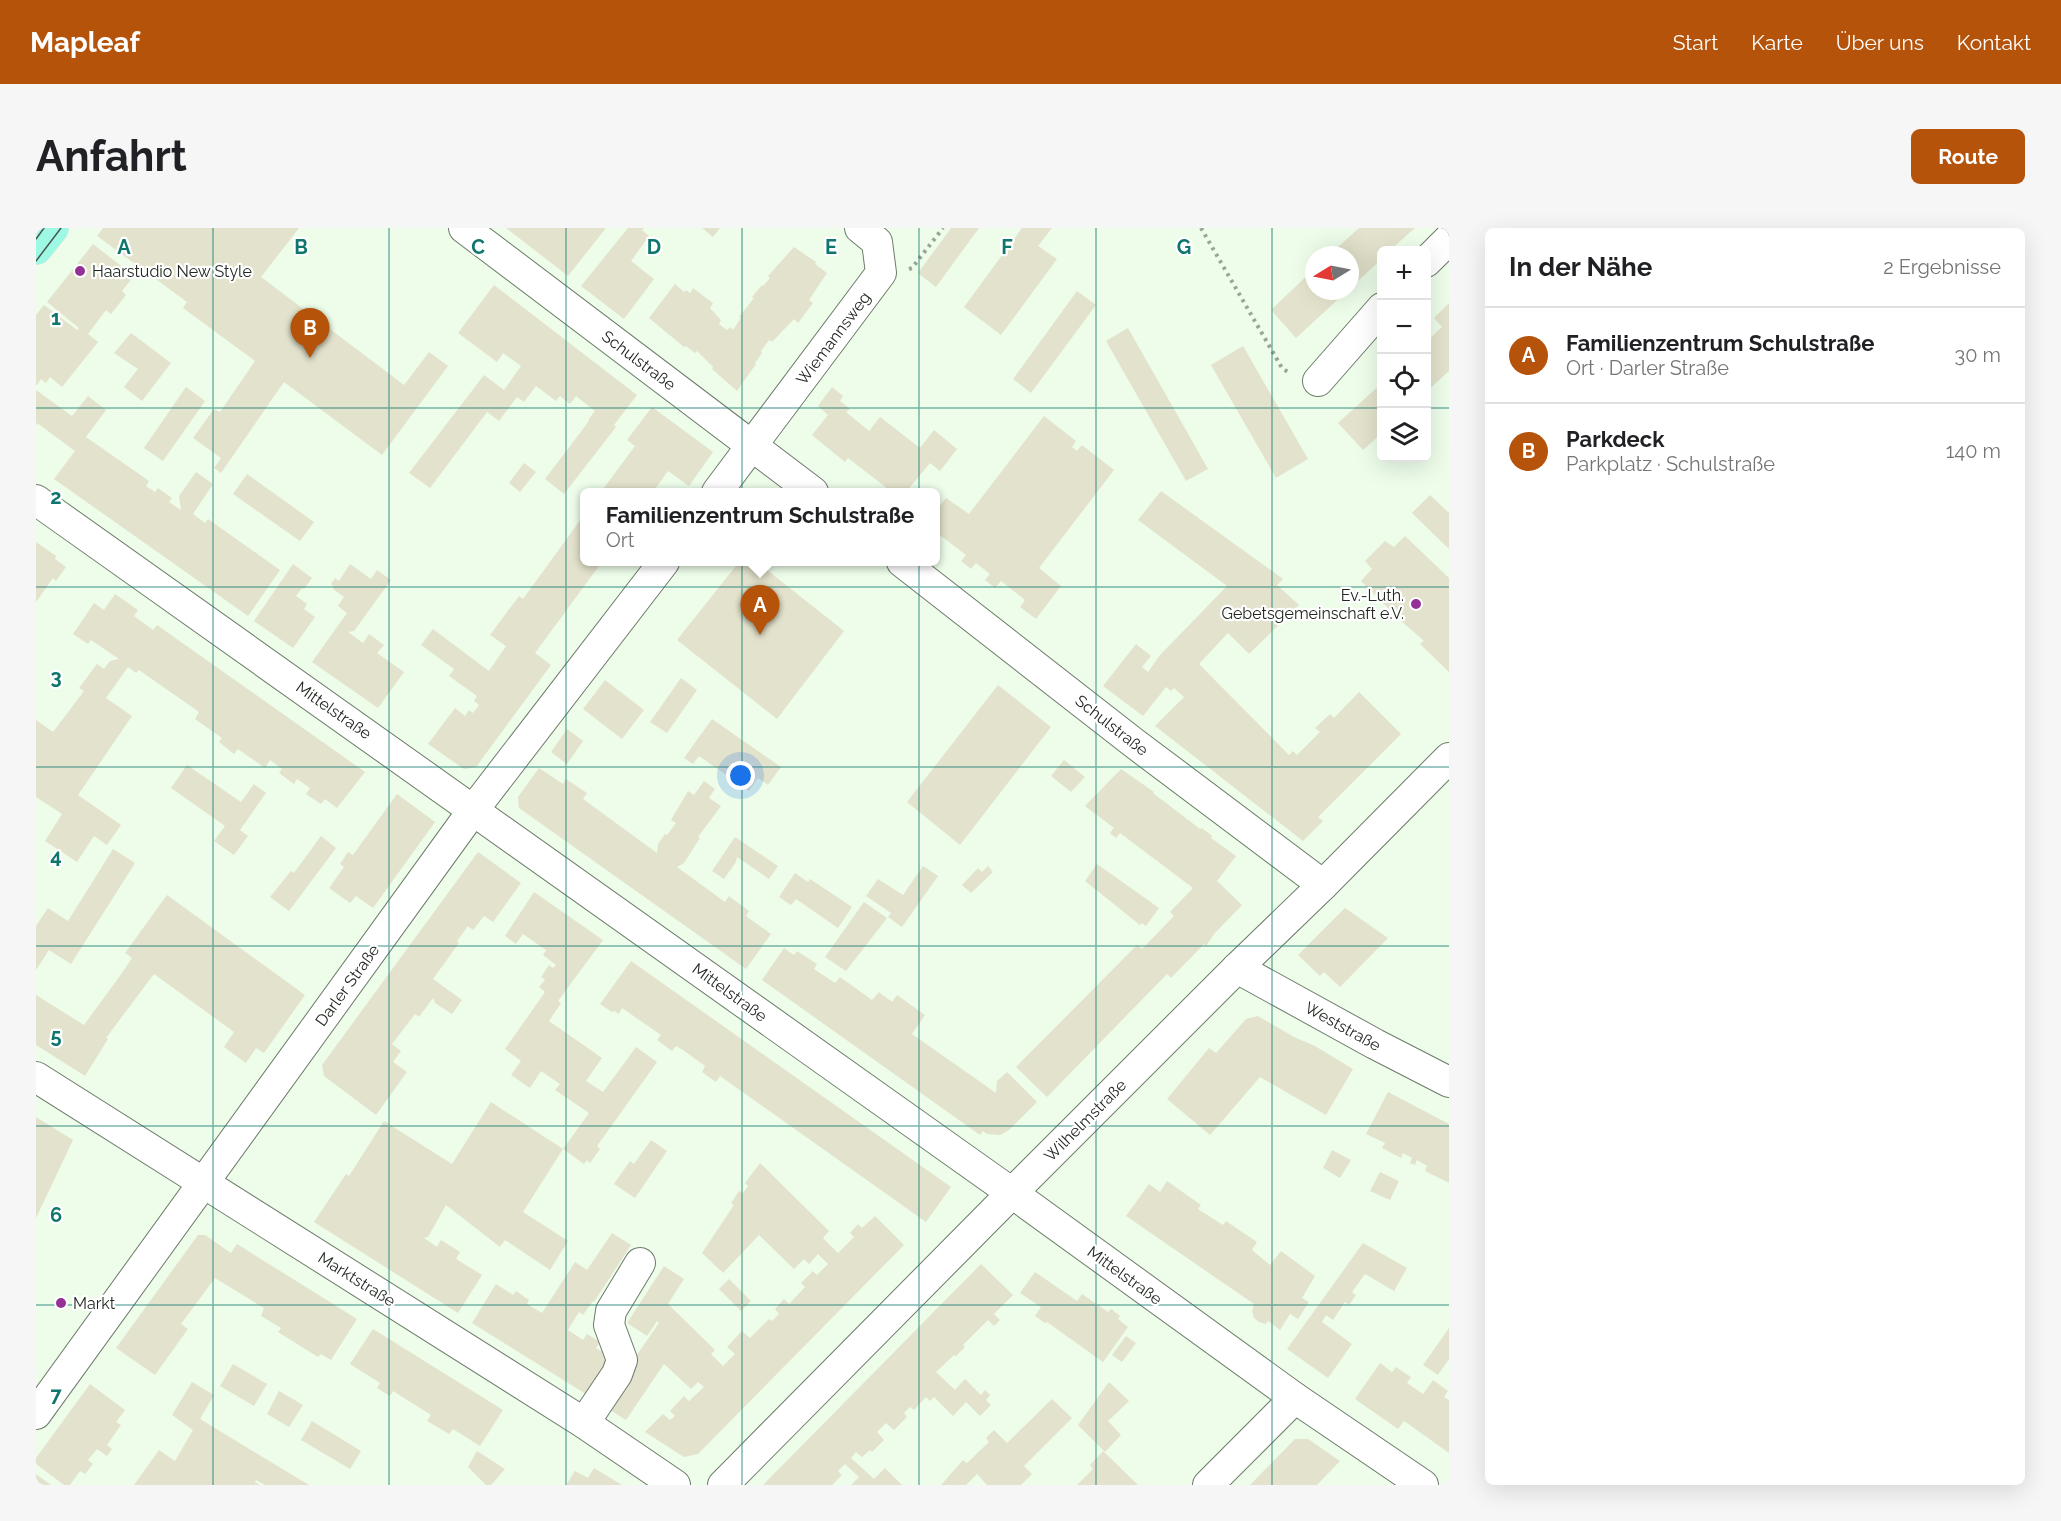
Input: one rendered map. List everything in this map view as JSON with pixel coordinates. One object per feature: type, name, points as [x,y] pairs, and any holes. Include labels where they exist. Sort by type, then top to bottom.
[{"type":"main road","points":[[36,248],[52,228]]},
{"type":"street","name":"Schulstraße","points":[[464,228],[808,488]]},
{"type":"street","points":[[860,228],[877,242],[881,273]]},
{"type":"street","points":[[1431,257],[1449,239]]},
{"type":"street","name":"Wiemannsweg","points":[[753,446],[881,273]]},
{"type":"street","points":[[1318,381],[1377,314]]},
{"type":"street","points":[[720,488],[753,446]]},
{"type":"street","name":"Mittelstraße","points":[[36,500],[474,809],[1295,1398],[1423,1485]]},
{"type":"street","name":"Darler Straße","points":[[36,1414],[474,809],[660,566]]},
{"type":"street","name":"Schulstraße","points":[[908,566],[1134,743],[1323,885]]},
{"type":"street","name":"Wilhelmstraße","points":[[723,1485],[1012,1193],[1449,758]]},
{"type":"street","name":"Weststraße","points":[[1237,968],[1449,1082]]},
{"type":"street","name":"Marktstraße","points":[[36,1077],[584,1423],[675,1485]]},
{"type":"street","points":[[584,1423],[617,1374],[622,1360],[609,1325],[611,1311],[640,1263]]},
{"type":"street","points":[[1208,1485],[1295,1398]]},
{"type":"path","points":[[881,273],[912,268],[943,228]]},
{"type":"path","points":[[1201,228],[1282,368],[1298,379],[1318,381]]},
{"type":"building","points":[[103,228],[299,228],[261,277],[404,385],[429,352],[448,366],[382,455],[284,382],[221,473],[214,468],[221,458],[193,438],[214,409],[220,412],[255,361],[183,308],[187,302],[97,236]]},
{"type":"building","points":[[506,228],[606,228],[568,276]]},
{"type":"building","points":[[628,228],[644,228],[642,230],[649,236],[631,261],[654,279],[624,319],[581,286]]},
{"type":"building","points":[[702,228],[720,228],[713,237]]},
{"type":"building","points":[[951,228],[979,228],[936,287],[918,273]]},
{"type":"building","points":[[1022,228],[1052,228],[1038,246],[1057,259],[1001,335],[964,307]]},
{"type":"building","points":[[1359,228],[1415,228],[1395,246],[1377,246],[1377,264],[1359,280],[1359,246],[1339,246]]},
{"type":"building","points":[[93,244],[134,276],[122,291],[126,295],[111,314],[106,310],[88,334],[98,342],[62,387],[50,377],[46,383],[41,379],[36,386],[36,315],[44,305],[77,330],[79,328],[47,302]]},
{"type":"building","points":[[794,247],[816,262],[815,264],[827,273],[809,300],[813,303],[798,323],[794,319],[772,342],[769,340],[737,391],[712,369],[713,367],[697,351],[695,353],[686,346],[684,347],[649,318],[675,284],[684,292],[686,290],[690,293],[693,288],[713,303],[710,308],[721,320],[719,324],[727,330],[730,327],[733,330],[741,318],[739,317],[754,298],[752,297]]},
{"type":"building","points":[[1305,278],[1305,300],[1337,300],[1296,338],[1271,310]]},
{"type":"building","points":[[494,285],[637,395],[614,425],[616,427],[564,494],[545,479],[595,411],[576,396],[570,404],[560,396],[556,401],[536,386],[524,402],[517,397],[499,421],[487,412],[430,488],[409,473],[484,375],[504,390],[521,366],[503,353],[497,362],[458,333]]},
{"type":"building","points":[[1077,291],[1096,305],[1031,393],[1013,379]]},
{"type":"building","points":[[1449,303],[1449,371],[1431,387],[1431,337],[1442,327],[1434,318]]},
{"type":"building","points":[[1128,328],[1208,469],[1186,481],[1106,341]]},
{"type":"building","points":[[131,333],[171,363],[142,401],[124,387],[138,369],[114,353]]},
{"type":"building","points":[[1243,346],[1308,459],[1276,478],[1211,365]]},
{"type":"building","points":[[186,387],[205,401],[163,461],[144,448]]},
{"type":"building","points":[[832,387],[843,396],[840,401],[850,409],[846,412],[869,431],[880,417],[920,448],[934,430],[957,449],[940,471],[930,463],[909,488],[887,488],[848,458],[845,462],[812,435],[828,415],[818,406]]},
{"type":"building","points":[[1377,388],[1377,437],[1363,450],[1338,423]]},
{"type":"building","points":[[36,390],[72,416],[88,396],[106,410],[86,437],[149,481],[146,486],[155,492],[158,488],[172,498],[169,502],[181,510],[179,496],[196,472],[213,484],[193,514],[205,523],[208,519],[280,570],[248,616],[54,479],[75,451],[37,423],[36,425]]},
{"type":"building","points":[[652,407],[713,452],[689,486],[668,471],[656,488],[604,488],[635,446],[627,440]]},
{"type":"building","points":[[1044,416],[1076,441],[1072,447],[1077,451],[1082,445],[1114,470],[1039,568],[1061,586],[1036,619],[1020,607],[1025,600],[1001,581],[995,588],[985,580],[990,574],[976,563],[971,569],[961,561],[966,555],[940,537],[940,506],[946,498],[969,514]]},
{"type":"building","points":[[524,463],[536,472],[520,492],[509,483]]},
{"type":"building","points":[[247,474],[314,522],[300,541],[233,494]]},
{"type":"building","points":[[1161,491],[1283,579],[1277,585],[1299,605],[1249,654],[1228,633],[1199,664],[1289,755],[1293,751],[1297,755],[1320,732],[1315,728],[1330,714],[1334,718],[1359,692],[1401,734],[1318,817],[1323,821],[1303,841],[1155,726],[1184,697],[1174,688],[1171,691],[1166,687],[1143,716],[1103,686],[1136,644],[1151,656],[1142,667],[1148,672],[1160,655],[1227,586],[1138,520]]},
{"type":"building","points":[[1430,495],[1449,513],[1449,549],[1412,513]]},
{"type":"building","points":[[580,521],[580,566],[599,566],[535,653],[551,665],[476,767],[464,769],[428,744],[455,708],[465,716],[469,710],[473,713],[479,705],[474,701],[477,696],[449,676],[454,669],[421,645],[433,629],[489,671],[506,646],[490,635],[519,596],[523,599]]},
{"type":"building","name":"Ev.-Luth. Gebetsgemeinschaft e.V.","points":[[1405,536],[1449,578],[1449,672],[1420,644],[1424,641],[1361,581],[1372,569],[1365,561],[1385,541],[1394,547]]},
{"type":"building","points":[[36,542],[56,556],[55,559],[66,567],[56,581],[53,578],[36,602]]},
{"type":"building","points":[[293,564],[312,578],[296,596],[307,604],[304,609],[315,617],[293,648],[254,621]]},
{"type":"building","points":[[350,564],[371,579],[377,570],[391,580],[354,631],[348,632],[363,643],[369,634],[384,645],[377,653],[404,672],[378,708],[312,662],[347,613],[338,606],[344,597],[333,589],[331,584],[335,578],[339,581]]},
{"type":"building","points":[[736,566],[762,566],[844,631],[777,719],[677,640]]},
{"type":"building","points":[[115,594],[138,610],[134,616],[153,630],[157,625],[365,772],[337,808],[325,799],[321,804],[306,794],[310,788],[297,779],[294,784],[279,773],[282,769],[270,760],[265,768],[238,749],[234,754],[219,742],[222,738],[195,719],[199,712],[139,670],[136,673],[128,667],[106,698],[132,716],[78,795],[121,825],[107,845],[94,836],[77,862],[45,841],[62,814],[36,797],[36,720],[53,732],[84,691],[79,688],[97,664],[104,669],[110,661],[119,659],[91,640],[88,644],[73,634],[94,603],[104,610]]},
{"type":"building","points":[[681,678],[697,690],[667,733],[650,722]]},
{"type":"building","points":[[605,680],[644,710],[622,739],[583,709]]},
{"type":"building","points":[[998,685],[1051,727],[960,845],[907,802]]},
{"type":"building","points":[[712,719],[781,767],[768,785],[758,778],[749,791],[699,756],[693,764],[684,758]]},
{"type":"building","points":[[567,729],[583,741],[567,764],[551,752]]},
{"type":"building","points":[[1064,760],[1085,777],[1071,792],[1051,776]]},
{"type":"building","points":[[187,765],[241,802],[254,784],[266,793],[240,830],[248,836],[234,855],[214,841],[225,826],[171,788]]},
{"type":"building","points":[[539,768],[563,784],[566,779],[587,793],[583,799],[657,853],[658,844],[676,823],[671,820],[688,791],[694,795],[704,781],[715,789],[709,798],[721,806],[698,837],[700,838],[684,863],[677,867],[725,902],[729,896],[749,911],[746,916],[771,934],[746,969],[519,808],[518,797]]},
{"type":"building","points":[[1121,769],[1200,829],[1202,828],[1212,836],[1211,838],[1236,856],[1217,881],[1242,905],[1214,934],[1206,946],[1204,944],[1171,978],[1167,974],[1047,1097],[1016,1067],[1137,945],[1142,949],[1174,916],[1170,912],[1193,888],[1120,833],[1116,838],[1110,833],[1114,828],[1085,806]]},
{"type":"building","points":[[397,794],[435,822],[373,908],[356,896],[350,903],[329,888],[344,867],[340,864],[348,852],[353,855]]},
{"type":"building","points":[[321,836],[336,848],[289,911],[270,897],[291,871],[294,873]]},
{"type":"building","points":[[735,837],[778,866],[769,879],[737,857],[724,879],[712,871]]},
{"type":"building","points":[[113,849],[135,863],[71,964],[49,950],[36,970],[36,926],[48,908],[68,921]]},
{"type":"building","points":[[478,852],[521,883],[493,922],[484,916],[473,930],[468,926],[457,941],[459,943],[433,979],[462,1000],[452,1014],[435,1003],[433,998],[419,1017],[415,1014],[392,1044],[401,1051],[393,1062],[407,1072],[376,1115],[324,1076],[322,1065]]},
{"type":"building","points":[[1097,864],[1159,908],[1146,926],[1142,923],[1140,925],[1085,881]]},
{"type":"building","points":[[923,866],[938,876],[902,927],[888,917],[891,913],[866,896],[878,879],[903,895]]},
{"type":"building","points":[[988,866],[993,872],[971,893],[962,885],[978,868],[982,872]]},
{"type":"building","points":[[795,873],[808,882],[810,879],[852,907],[838,928],[796,899],[791,905],[779,897]]},
{"type":"building","points":[[534,892],[603,940],[558,1001],[561,1003],[549,1021],[602,1058],[586,1081],[603,1092],[636,1047],[657,1062],[597,1146],[600,1149],[590,1163],[587,1160],[584,1164],[563,1149],[589,1113],[555,1090],[560,1084],[541,1071],[530,1088],[511,1075],[521,1061],[505,1049],[545,992],[539,987],[545,980],[541,977],[549,965],[553,968],[556,965],[543,955],[546,950],[523,934],[516,944],[505,936]]},
{"type":"building","points":[[167,895],[305,995],[264,1053],[256,1048],[246,1063],[224,1047],[234,1032],[154,974],[106,1038],[108,1039],[85,1076],[36,1045],[36,995],[84,1025],[132,958],[125,953]]},
{"type":"building","points":[[864,902],[887,918],[846,971],[825,957]]},
{"type":"building","points":[[1345,908],[1388,938],[1340,987],[1324,972],[1320,976],[1298,955]]},
{"type":"building","points":[[784,948],[794,955],[797,951],[817,964],[814,969],[835,983],[840,977],[872,1000],[879,992],[892,1002],[897,995],[925,1015],[912,1034],[996,1093],[997,1081],[1007,1072],[1037,1102],[1009,1130],[1000,1135],[987,1134],[983,1131],[980,1135],[762,980]]},
{"type":"building","points":[[631,961],[951,1187],[926,1222],[720,1076],[716,1082],[702,1072],[705,1066],[676,1046],[672,1051],[657,1040],[661,1035],[622,1008],[619,1014],[600,1004]]},
{"type":"building","points":[[1258,1016],[1353,1069],[1326,1115],[1260,1077],[1210,1135],[1167,1099],[1209,1048],[1216,1053],[1246,1019]]},
{"type":"building","points":[[1388,1092],[1449,1124],[1449,1183],[1425,1171],[1427,1166],[1417,1160],[1415,1165],[1410,1163],[1412,1158],[1403,1153],[1401,1158],[1382,1148],[1385,1143],[1366,1134]]},
{"type":"building","points":[[491,1102],[563,1149],[523,1212],[568,1241],[550,1270],[505,1240],[500,1247],[446,1205],[428,1237],[424,1238],[437,1247],[441,1240],[460,1252],[456,1259],[482,1275],[458,1313],[314,1222],[346,1174],[349,1176],[384,1121],[452,1164]]},
{"type":"building","points":[[36,1117],[73,1140],[36,1218]]},
{"type":"building","points":[[651,1140],[667,1151],[635,1198],[614,1184],[630,1161],[634,1164]]},
{"type":"building","points":[[1332,1150],[1351,1160],[1340,1178],[1323,1168]]},
{"type":"building","points":[[760,1163],[829,1231],[823,1238],[838,1253],[854,1237],[850,1233],[858,1224],[862,1228],[875,1216],[904,1245],[698,1454],[684,1457],[645,1432],[663,1414],[670,1420],[675,1416],[670,1411],[684,1396],[689,1401],[704,1387],[698,1382],[691,1389],[664,1364],[626,1420],[602,1405],[659,1323],[657,1321],[647,1336],[627,1323],[664,1266],[684,1279],[668,1304],[715,1350],[711,1354],[723,1366],[735,1354],[727,1347],[742,1331],[750,1338],[769,1319],[772,1321],[779,1314],[775,1309],[784,1299],[789,1304],[805,1287],[801,1283],[813,1271],[817,1275],[828,1264],[818,1254],[809,1264],[804,1259],[794,1269],[759,1235],[723,1273],[702,1253],[734,1205],[731,1203],[739,1191],[743,1193],[748,1186],[745,1183]]},
{"type":"building","points":[[1380,1172],[1399,1181],[1390,1200],[1370,1191]]},
{"type":"building","points":[[1167,1181],[1201,1205],[1198,1209],[1223,1225],[1226,1221],[1257,1242],[1252,1250],[1270,1265],[1281,1251],[1315,1276],[1302,1298],[1309,1302],[1298,1319],[1290,1314],[1280,1330],[1268,1321],[1266,1324],[1259,1322],[1254,1318],[1252,1311],[1254,1304],[1126,1216],[1149,1184],[1160,1192]]},
{"type":"building","points":[[612,1233],[631,1245],[594,1302],[583,1315],[579,1312],[568,1330],[583,1340],[587,1334],[600,1342],[596,1348],[613,1358],[589,1396],[472,1323],[496,1284],[513,1295],[516,1291],[529,1300],[527,1304],[542,1313],[575,1262],[587,1270]]},
{"type":"building","points":[[198,1235],[205,1235],[231,1253],[237,1244],[357,1319],[331,1360],[321,1354],[318,1357],[278,1332],[281,1328],[261,1316],[264,1308],[215,1278],[181,1324],[188,1329],[155,1375],[116,1348]]},
{"type":"building","points":[[1363,1243],[1407,1268],[1394,1291],[1365,1274],[1352,1292],[1356,1295],[1349,1305],[1345,1302],[1333,1320],[1326,1315],[1322,1322],[1352,1344],[1328,1378],[1287,1349]]},
{"type":"building","points":[[981,1264],[1013,1295],[994,1314],[1000,1320],[994,1326],[988,1320],[963,1345],[965,1347],[956,1356],[954,1355],[936,1372],[955,1390],[965,1379],[981,1395],[985,1390],[990,1395],[986,1400],[991,1405],[980,1416],[966,1402],[953,1416],[934,1397],[930,1401],[926,1397],[914,1410],[910,1407],[904,1413],[907,1417],[894,1430],[886,1423],[877,1432],[884,1440],[872,1452],[870,1450],[862,1457],[856,1452],[851,1458],[874,1479],[885,1468],[902,1485],[851,1485],[859,1477],[845,1464],[838,1471],[842,1475],[832,1485],[763,1485]]},
{"type":"building","points":[[1035,1272],[1077,1301],[1082,1294],[1108,1312],[1111,1309],[1120,1316],[1118,1319],[1128,1327],[1103,1362],[1035,1316],[1041,1307],[1020,1293]]},
{"type":"building","points":[[729,1279],[751,1301],[741,1311],[719,1289]]},
{"type":"building","points":[[1449,1328],[1449,1359],[1438,1375],[1423,1365]]},
{"type":"building","points":[[373,1329],[503,1410],[480,1446],[453,1429],[449,1434],[427,1421],[431,1415],[393,1391],[390,1396],[377,1388],[380,1383],[350,1364]]},
{"type":"building","points":[[1126,1336],[1136,1343],[1122,1362],[1112,1355]]},
{"type":"building","points":[[1380,1363],[1392,1372],[1396,1367],[1411,1377],[1407,1383],[1423,1394],[1433,1380],[1448,1391],[1444,1397],[1449,1400],[1449,1453],[1404,1421],[1398,1429],[1355,1399]]},
{"type":"building","points":[[233,1364],[267,1384],[254,1406],[220,1386]]},
{"type":"building","points":[[192,1382],[214,1395],[200,1419],[309,1485],[265,1485],[256,1480],[255,1482],[260,1485],[134,1485],[159,1450],[175,1461],[193,1430],[172,1415]]},
{"type":"building","points":[[1109,1382],[1129,1401],[1108,1421],[1121,1435],[1105,1452],[1078,1425]]},
{"type":"building","points":[[90,1384],[125,1410],[116,1422],[121,1425],[107,1445],[112,1449],[107,1456],[97,1449],[88,1460],[93,1464],[85,1474],[80,1471],[70,1485],[64,1485],[36,1464],[36,1458]]},
{"type":"building","points":[[279,1391],[303,1405],[289,1427],[267,1414]]},
{"type":"building","points":[[1052,1399],[1072,1418],[1024,1466],[1032,1474],[1021,1485],[987,1485],[977,1474],[966,1485],[941,1485],[963,1460],[967,1463],[989,1442],[986,1438],[994,1430],[1007,1443]]},
{"type":"building","points":[[312,1421],[361,1451],[350,1469],[301,1440]]},
{"type":"building","points":[[1295,1439],[1308,1439],[1340,1461],[1317,1485],[1250,1485]]},
{"type":"building","points":[[477,1451],[505,1469],[491,1485],[486,1485],[468,1467]]},
{"type":"building","points":[[1103,1451],[1138,1485],[1077,1485],[1093,1469],[1090,1465]]},
{"type":"building","points":[[594,1468],[622,1485],[566,1485],[575,1471],[588,1478]]},
{"type":"building","points":[[36,1474],[51,1485],[36,1485]]},
{"type":"tram line","points":[[36,239],[44,228]]},
{"type":"tram line","points":[[36,261],[61,228]]},
{"type":"place","name":"Haarstudio New Style","points":[[80,271]]},
{"type":"place","name":"Parkdeck","points":[[310,358]]},
{"type":"place","name":"Ev.-Luth. Gebetsgemeinschaft e.V.","points":[[1416,604]]},
{"type":"place","name":"Familienzentrum Schulstraße","points":[[760,635]]},
{"type":"place","name":"Markt","points":[[61,1303]]}]
